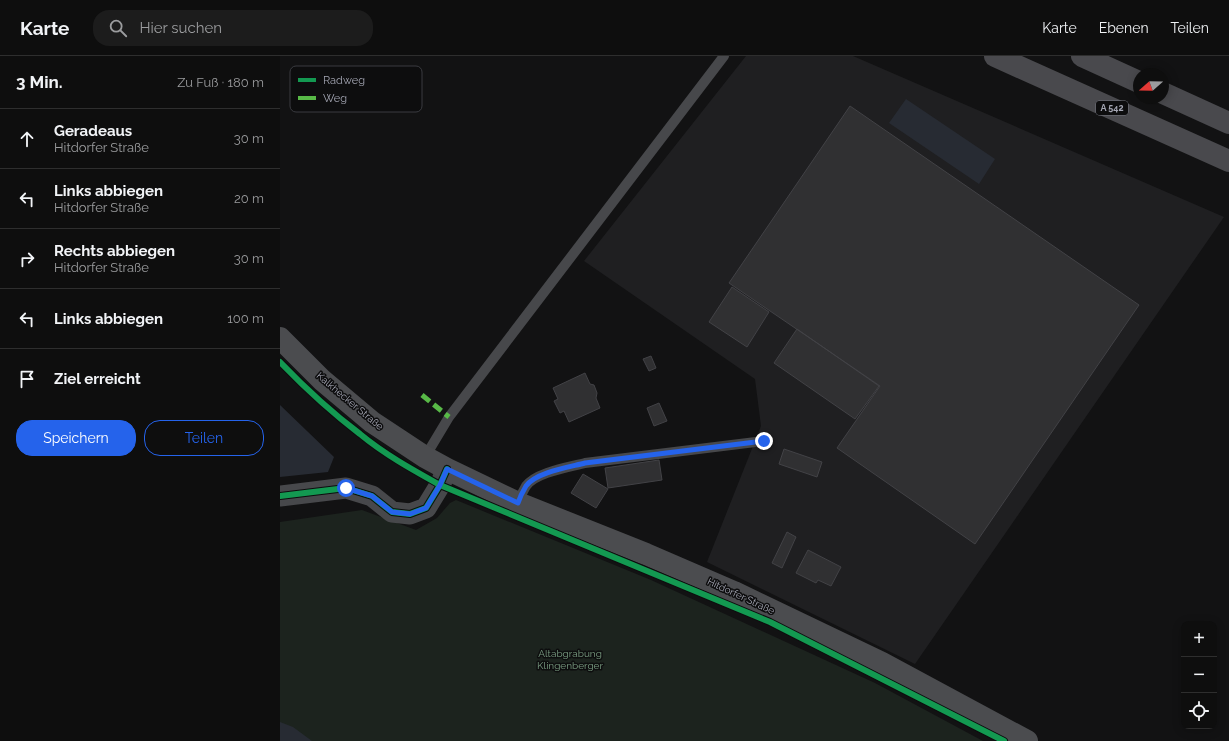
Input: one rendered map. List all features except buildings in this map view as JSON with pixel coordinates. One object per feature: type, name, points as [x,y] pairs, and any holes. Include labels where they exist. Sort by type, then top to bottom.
[{"type":"highway","name":"A 542","points":[[995,56],[1229,161]]},
{"type":"highway","points":[[1082,56],[1133,79]]},
{"type":"highway","points":[[1169,96],[1229,123]]},
{"type":"main road","name":"Kalkhecker Straße","points":[[280,338],[322,380],[372,422],[425,457]]},
{"type":"main road","name":"Hitdorfer Straße","points":[[425,457],[518,503],[646,554],[734,592],[882,663],[1027,741]]},
{"type":"street","points":[[280,496],[346,488],[372,496],[392,512],[410,514],[426,508],[440,485],[447,469]]},
{"type":"lane","points":[[425,457],[449,417],[724,56]]},
{"type":"lane","points":[[518,503],[527,485],[537,477],[578,464],[764,441]]},
{"type":"shaded area","points":[[746,56],[853,56],[1224,217],[915,664],[707,562],[761,426],[755,379],[584,261]]},
{"type":"shaded area","points":[[906,99],[995,159],[979,184],[889,123]]},
{"type":"shaded area","points":[[280,405],[334,457],[328,472],[280,477]]},
{"type":"shaded area","points":[[280,722],[293,727],[312,741],[280,741]]},
{"type":"green space","name":"Altabgrabung Klingenberger","points":[[456,500],[651,580],[875,683],[983,741],[280,741],[280,522],[362,510],[416,530],[437,518],[450,503]]},
{"type":"marked path","points":[[422,395],[449,417]]},
{"type":"cycle path","points":[[280,362],[318,400],[369,441],[440,485],[770,622],[1004,741]]},
{"type":"cycle path","points":[[280,496],[346,488],[372,496],[392,512],[410,514],[426,508],[440,485],[447,469]]},
{"type":"route","points":[[346,488],[372,496],[392,512],[410,514],[426,508],[440,485],[447,469],[518,503],[527,485],[537,477],[557,470],[585,463],[764,441]]}]
